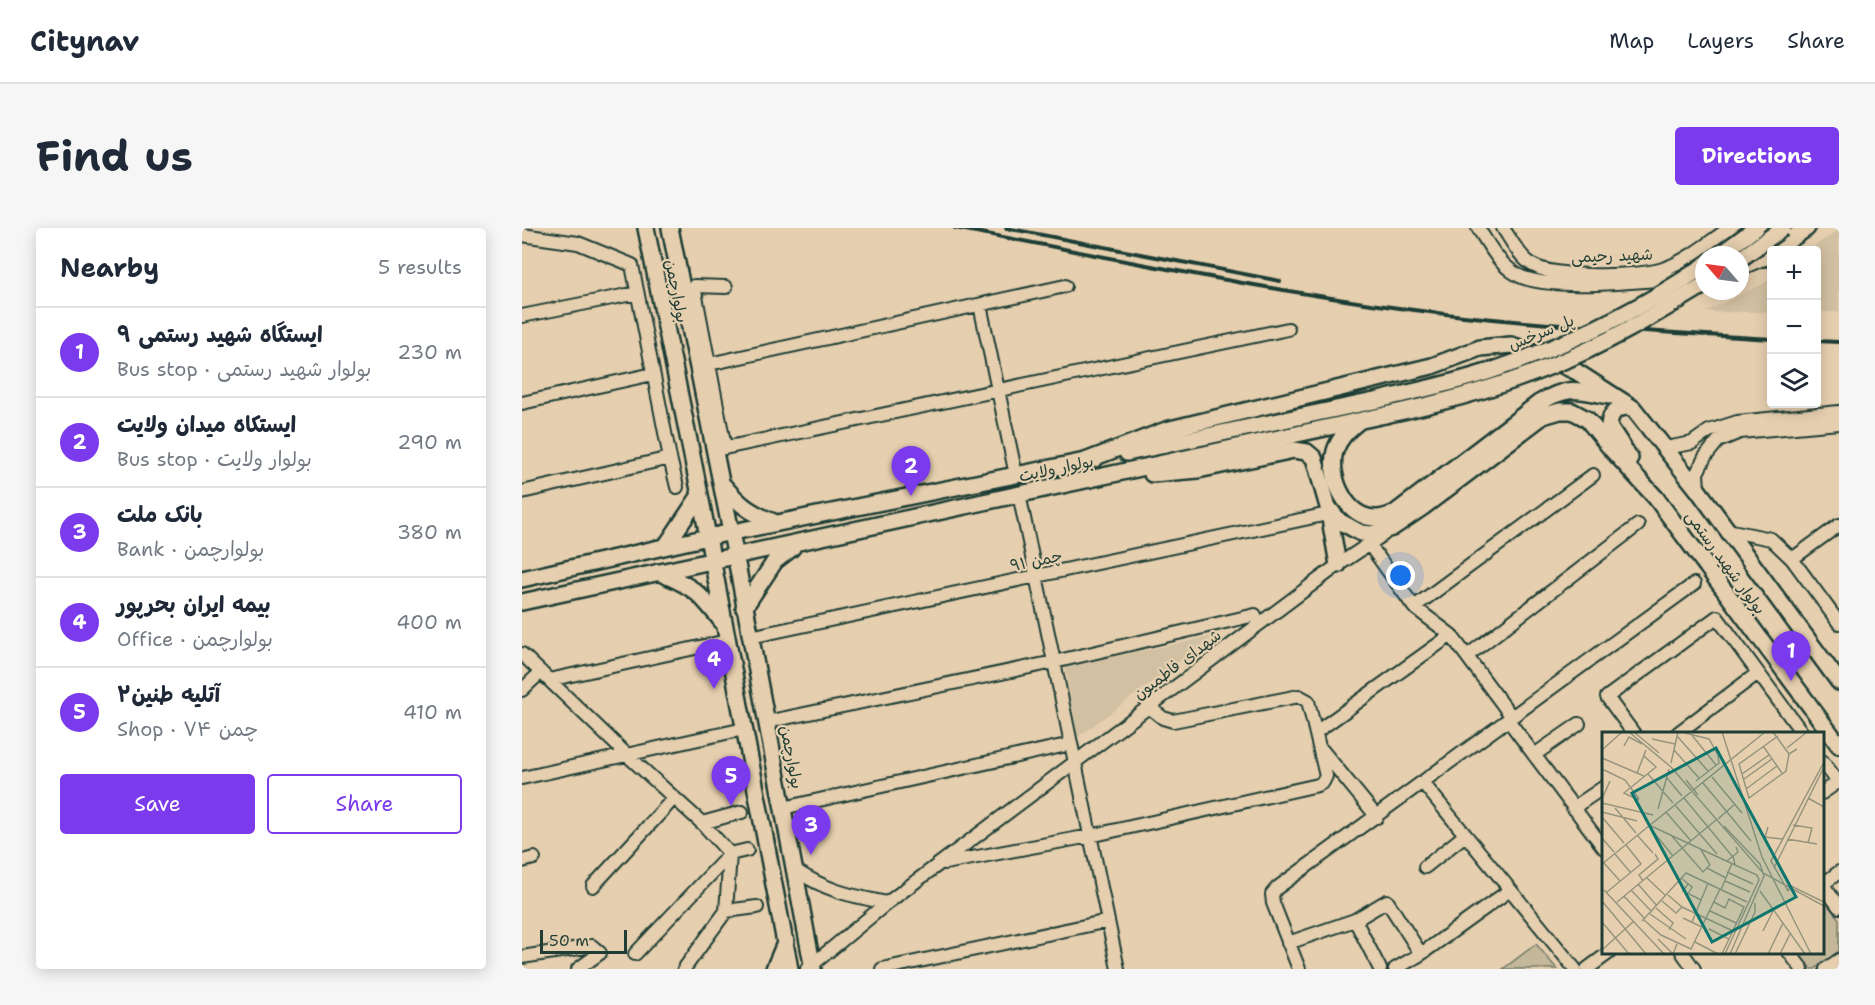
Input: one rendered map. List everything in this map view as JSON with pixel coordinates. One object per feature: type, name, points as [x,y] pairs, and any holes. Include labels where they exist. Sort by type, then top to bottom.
[{"type":"main road","name":"بولوارچمن","points":[[646,228],[713,562]]},
{"type":"main road","name":"بولوارچمن","points":[[670,228],[720,449],[722,484],[734,558],[795,870],[810,967]]},
{"type":"main road","points":[[1735,228],[1733,239],[1740,253],[1747,258],[1767,255]]},
{"type":"main road","points":[[1731,246],[1756,228]]},
{"type":"main road","points":[[1749,253],[1783,228]]},
{"type":"main road","points":[[1781,246],[1807,228]]},
{"type":"main road","name":"پل سرخس","points":[[1379,400],[1488,372],[1544,352],[1629,312],[1695,272]]},
{"type":"main road","name":"پل سرخس","points":[[1385,415],[1500,385],[1552,366],[1635,325],[1695,290]]},
{"type":"main road","name":"بولوار شهید رستمی","points":[[1085,461],[1166,430],[1432,366],[1480,348],[1511,345],[1536,352],[1577,372],[1633,408],[1698,490],[1839,682]]},
{"type":"main road","points":[[1361,420],[1347,430],[1340,440],[1335,450],[1333,465],[1343,497],[1353,510],[1378,518],[1395,513],[1539,403],[1557,392],[1574,390],[1615,397]]},
{"type":"main road","name":"بولوار ولایت","points":[[708,537],[1379,400]]},
{"type":"main road","points":[[1633,408],[1626,406],[1613,412],[1609,426],[1656,498]]},
{"type":"main road","name":"شهدای فاطمیون","points":[[1392,528],[1424,507],[1543,416],[1560,411],[1572,411]]},
{"type":"main road","name":"بولوار شهید رستمی","points":[[1572,411],[1587,419],[1656,498],[1839,745]]},
{"type":"main road","name":"بولوار ولایت","points":[[713,562],[1385,415]]},
{"type":"main road","points":[[1092,479],[1198,470],[1294,450],[1306,452],[1314,458],[1328,511],[1338,565]]},
{"type":"main road","points":[[722,484],[740,504],[753,514],[777,524]]},
{"type":"main road","points":[[666,546],[700,495]]},
{"type":"main road","points":[[1328,511],[1339,521],[1361,533],[1371,534],[1392,528]]},
{"type":"main road","points":[[522,579],[708,537]]},
{"type":"main road","points":[[744,608],[775,561],[798,543]]},
{"type":"main road","points":[[522,602],[713,562],[790,969]]},
{"type":"main road","points":[[658,572],[687,584],[701,595],[724,625]]},
{"type":"main road","points":[[774,969],[786,941]]},
{"type":"street","name":"شهید رحیمی","points":[[1478,228],[1502,264],[1518,276],[1535,282],[1575,285],[1695,276]]},
{"type":"street","name":"شهید رحیمی","points":[[1503,228],[1523,257],[1533,266],[1575,275],[1619,274],[1663,269],[1695,252],[1730,228]]},
{"type":"street","points":[[522,235],[578,243],[632,265],[677,487]]},
{"type":"street","points":[[1749,264],[1767,256]]},
{"type":"street","points":[[726,287],[694,286],[709,364],[720,449],[1288,329]]},
{"type":"street","points":[[709,364],[1065,286]]},
{"type":"street","points":[[522,316],[637,293]]},
{"type":"street","points":[[980,304],[1016,475]]},
{"type":"street","points":[[522,403],[653,374]]},
{"type":"street","points":[[1666,448],[1692,443],[1709,431],[1737,422],[1839,412]]},
{"type":"street","points":[[1698,490],[1697,473],[1705,457],[1718,441],[1740,432],[1839,423]]},
{"type":"street","points":[[522,492],[670,458]]},
{"type":"street","points":[[1414,607],[1593,476]]},
{"type":"street","points":[[1019,494],[1118,969]]},
{"type":"street","name":"چمن ۹۱","points":[[750,637],[1036,577],[1328,511]]},
{"type":"street","points":[[1467,656],[1638,525]]},
{"type":"street","points":[[1792,559],[1839,525]]},
{"type":"street","name":"شهدای فاطمیون","points":[[810,967],[887,903],[1338,565],[1392,528]]},
{"type":"street","points":[[1727,530],[1771,539],[1792,559],[1839,623]]},
{"type":"street","points":[[1369,544],[1414,607],[1451,635],[1534,755],[1602,845]]},
{"type":"street","points":[[1299,969],[1273,903],[1272,894],[1276,888],[1694,584]]},
{"type":"street","points":[[766,722],[1054,662],[1255,615]]},
{"type":"street","points":[[1633,732],[1607,697],[1717,617],[1801,732]]},
{"type":"street","points":[[1316,732],[1451,635]]},
{"type":"street","points":[[522,690],[545,676],[727,641]]},
{"type":"street","points":[[522,654],[702,823],[730,854],[726,911],[684,969]]},
{"type":"street","points":[[1678,732],[1758,673]]},
{"type":"street","points":[[941,864],[1090,836],[1318,785],[1326,776],[1308,701],[1303,697],[1173,721],[1168,721],[1149,707]]},
{"type":"street","points":[[1534,755],[1579,724]]},
{"type":"street","points":[[522,778],[744,729]]},
{"type":"street","points":[[783,808],[1071,744]]},
{"type":"street","points":[[1320,748],[1377,816]]},
{"type":"street","points":[[1824,764],[1838,782],[1824,792]]},
{"type":"street","points":[[1423,783],[1575,969]]},
{"type":"street","points":[[1573,808],[1602,788]]},
{"type":"street","points":[[593,886],[674,798]]},
{"type":"street","points":[[702,823],[742,812]]},
{"type":"street","points":[[1425,867],[1466,835]]},
{"type":"street","points":[[635,954],[730,854],[747,850]]},
{"type":"street","points":[[795,870],[838,893],[887,903]]},
{"type":"street","points":[[1824,884],[1839,872]]},
{"type":"street","points":[[1824,886],[1839,907]]},
{"type":"street","points":[[1395,969],[1421,954],[1510,890]]},
{"type":"street","points":[[1288,943],[1355,920],[1387,901],[1421,954]]},
{"type":"street","points":[[726,911],[757,907]]},
{"type":"street","points":[[1355,920],[1380,969]]},
{"type":"street","points":[[882,969],[1108,921]]},
{"type":"street","points":[[522,957],[592,946],[600,953],[578,969]]},
{"type":"street","points":[[1587,969],[1607,954]]},
{"type":"street","points":[[1683,954],[1694,969]]},
{"type":"street","points":[[1791,954],[1802,969]]},
{"type":"street","points":[[1826,969],[1839,960]]},
{"type":"shaded area","points":[[1839,229],[1839,312],[1821,312],[1821,246],[1815,246]]},
{"type":"shaded area","points":[[1767,281],[1767,312],[1705,312],[1730,300],[1749,300],[1749,291]]},
{"type":"shaded area","points":[[1214,636],[1078,737],[1065,667]]},
{"type":"shaded area","points":[[1824,899],[1839,919],[1839,951],[1815,969],[1811,969],[1799,954],[1824,954]]},
{"type":"shaded area","points":[[1536,944],[1557,969],[1503,969]]},
{"type":"railway","points":[[955,228],[1195,274],[1376,305],[1520,322],[1767,339]]},
{"type":"railway","points":[[1006,228],[1280,281]]},
{"type":"railway","points":[[1821,341],[1839,342]]},
{"type":"place","name":"ایستکاه میدان ولایت","points":[[911,496]]},
{"type":"place","name":"ایستگاه شهید رستمی ۹","points":[[1791,681]]},
{"type":"place","name":"بيمه ايران بحرپور","points":[[714,689]]},
{"type":"place","name":"آتلیه طنین۲","points":[[731,806]]},
{"type":"place","name":"بانک ملت","points":[[811,855]]}]
